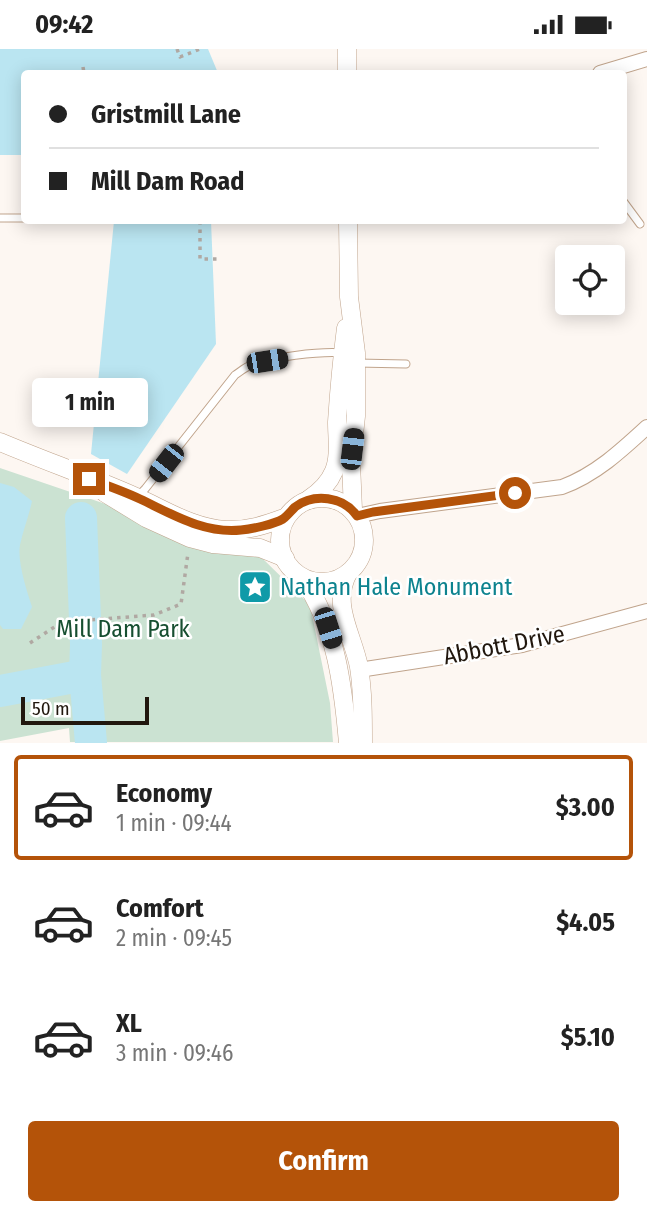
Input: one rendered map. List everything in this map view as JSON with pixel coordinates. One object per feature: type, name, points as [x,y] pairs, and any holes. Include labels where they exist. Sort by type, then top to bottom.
[{"type":"street","points":[[347,49],[347,70]]},
{"type":"street","points":[[610,70],[647,59]]},
{"type":"street","points":[[348,224],[349,358],[336,464],[326,484],[284,518],[280,543],[285,558],[317,600],[332,642],[339,669],[348,743]]},
{"type":"street","points":[[349,358],[356,408],[351,463],[355,513],[363,530],[363,545],[359,559],[348,573],[343,586],[342,610],[359,670],[363,743]]},
{"type":"street","points":[[308,500],[327,498],[341,502],[355,513],[562,487],[601,466],[647,427]]},
{"type":"street","points":[[0,442],[136,497],[179,519],[216,529],[244,530],[284,518]]},
{"type":"street","points":[[66,470],[146,519],[190,538],[213,544],[260,548],[285,558]]},
{"type":"street","points":[[303,579],[327,581],[348,573]]},
{"type":"street","name":"Abbott Drive","points":[[359,670],[522,645],[647,611]]},
{"type":"lane","points":[[627,206],[640,224]]},
{"type":"lane","points":[[0,218],[21,218]]},
{"type":"lane","points":[[136,497],[235,375],[248,366],[333,352],[349,358],[406,364]]},
{"type":"path","points":[[177,49],[180,57],[200,49]]},
{"type":"path","points":[[200,224],[200,260],[218,259]]},
{"type":"path","points":[[30,643],[62,622],[154,615],[181,604],[190,538]]},
{"type":"green space","name":"Mill Dam Park","points":[[0,468],[261,557],[310,605],[330,703],[333,742],[70,742],[69,728],[0,741]]},
{"type":"water","points":[[0,49],[208,49],[217,70],[21,70],[21,155],[0,155]]},
{"type":"water","points":[[114,224],[211,224],[216,344],[127,474],[91,454]]},
{"type":"water","points":[[0,483],[14,487],[32,501],[19,552],[32,607],[21,629],[3,629],[0,625]]},
{"type":"waterway","points":[[81,518],[85,675],[91,743]]},
{"type":"waterway","points":[[0,691],[85,675]]},
{"type":"place","name":"Nathan Hale Monument","points":[[255,587]]},
{"type":"route","points":[[89,479],[136,497],[179,519],[227,530],[244,530],[284,518],[303,502],[318,498],[341,502],[357,516],[515,493]]}]
